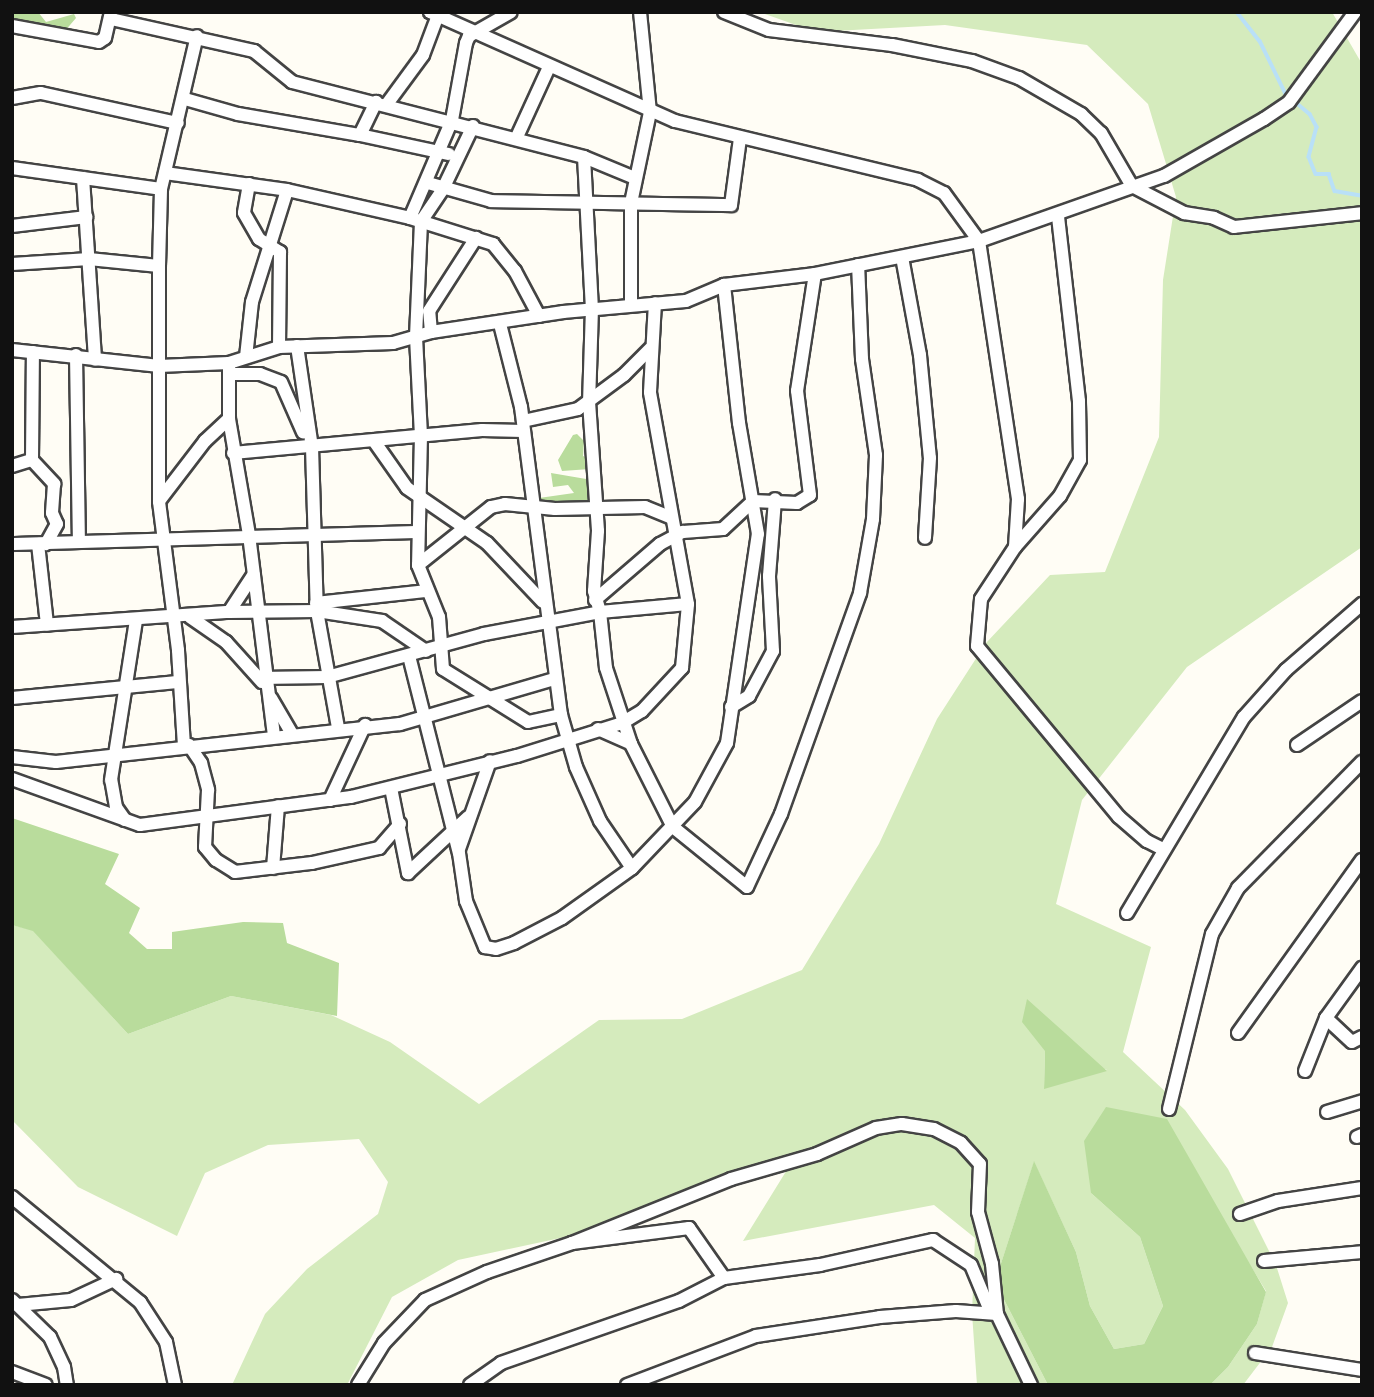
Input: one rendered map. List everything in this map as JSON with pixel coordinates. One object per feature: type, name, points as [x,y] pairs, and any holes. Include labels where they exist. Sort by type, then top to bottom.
[{"type":"street","points":[[432,649],[439,617],[418,565],[421,435],[416,337],[416,220],[452,120],[466,43],[476,32],[511,12]]},
{"type":"street","points":[[631,305],[631,203],[650,112],[640,12]]},
{"type":"street","points":[[724,12],[769,30],[892,44],[972,61],[1019,78],[1091,124],[1132,186],[1184,213],[1214,218],[1234,227],[1362,214]]},
{"type":"street","points":[[229,369],[246,357],[279,347],[393,343],[431,332],[500,324],[592,308],[687,301],[724,285],[815,274],[902,257],[979,240],[1058,216],[1200,157],[1292,98],[1355,12]]},
{"type":"street","points":[[360,135],[382,103],[423,55],[434,14],[650,112],[740,138],[928,183],[944,193],[979,240],[1018,499],[1015,547]]},
{"type":"street","points":[[12,26],[99,42],[111,15],[264,55],[292,82],[452,120],[584,157],[635,177]]},
{"type":"street","points":[[197,36],[185,99],[161,189],[159,502],[186,745],[204,774],[207,816],[205,847],[216,860],[235,872],[273,868],[379,848],[400,824]]},
{"type":"street","points":[[516,139],[549,67]]},
{"type":"street","points":[[12,98],[41,93],[178,123]]},
{"type":"street","points":[[185,99],[238,114],[360,135],[459,157]]},
{"type":"street","points":[[416,220],[443,189],[473,126]]},
{"type":"street","points":[[428,183],[491,201],[585,205],[732,205],[740,138]]},
{"type":"street","points":[[584,157],[592,308],[589,402],[598,606],[606,668],[622,723],[673,827],[747,887],[781,814],[860,593],[873,519],[876,455],[862,359],[858,265]]},
{"type":"street","points":[[12,168],[161,189]]},
{"type":"street","points":[[165,173],[287,190],[416,220],[476,238],[501,251],[539,316]]},
{"type":"street","points":[[83,178],[95,360]]},
{"type":"street","points":[[248,184],[244,213],[259,239],[270,243],[280,252],[279,347]]},
{"type":"street","points":[[246,357],[251,302],[287,190]]},
{"type":"street","points":[[1058,216],[1079,401],[1080,460],[1060,496],[1015,547],[981,598],[977,646],[1118,817],[1147,841],[1163,849]]},
{"type":"street","points":[[12,226],[86,217]]},
{"type":"street","points":[[431,332],[429,311],[476,238]]},
{"type":"street","points":[[902,257],[920,355],[930,458],[925,538]]},
{"type":"street","points":[[12,264],[89,259],[159,266]]},
{"type":"street","points":[[598,606],[660,544],[677,537],[723,528],[753,501],[775,499],[797,503],[810,495],[797,391],[815,274]]},
{"type":"street","points":[[409,656],[436,776],[459,853],[466,901],[482,945],[491,949],[514,943],[562,918],[632,868],[673,827],[720,763],[727,743],[758,534],[724,285]]},
{"type":"street","points":[[12,779],[140,825],[330,800],[391,788],[568,740],[622,723],[642,711],[681,670],[688,604],[650,392],[650,349],[655,303]]},
{"type":"street","points":[[500,324],[523,426],[546,625],[561,715],[600,821],[632,868]]},
{"type":"street","points":[[297,346],[312,445],[317,533],[316,607],[338,728]]},
{"type":"street","points":[[233,453],[523,426],[574,411],[589,402],[650,349]]},
{"type":"street","points":[[12,350],[260,374],[281,382],[297,411],[305,438],[312,445]]},
{"type":"street","points":[[33,352],[32,460],[54,484],[52,513],[57,524],[42,544],[47,624]]},
{"type":"street","points":[[76,355],[79,541]]},
{"type":"street","points":[[229,369],[229,419],[233,453],[249,535],[259,612],[263,682],[274,736]]},
{"type":"street","points":[[159,502],[205,441],[229,419]]},
{"type":"street","points":[[374,441],[407,488],[498,554],[543,602]]},
{"type":"street","points":[[12,466],[32,460]]},
{"type":"street","points":[[731,708],[749,696],[774,651],[769,576],[775,499]]},
{"type":"street","points":[[418,565],[491,507],[645,507],[672,518]]},
{"type":"street","points":[[12,544],[418,532]]},
{"type":"street","points":[[229,612],[254,574]]},
{"type":"street","points":[[12,627],[259,612],[316,607],[427,591]]},
{"type":"street","points":[[263,682],[327,677],[432,649],[546,625],[598,606],[688,604]]},
{"type":"street","points":[[1127,913],[1244,717],[1286,670],[1362,604]]},
{"type":"street","points":[[316,607],[382,621],[432,649],[443,669],[528,722],[561,715]]},
{"type":"street","points":[[190,617],[226,642],[263,682],[292,734]]},
{"type":"street","points":[[125,820],[114,798],[114,755],[136,621]]},
{"type":"street","points":[[12,757],[55,762],[424,718],[554,679]]},
{"type":"street","points":[[12,698],[177,682]]},
{"type":"street","points":[[1297,745],[1362,701]]},
{"type":"street","points":[[330,800],[365,725]]},
{"type":"street","points":[[598,729],[631,744]]},
{"type":"street","points":[[459,853],[468,817],[490,761]]},
{"type":"street","points":[[1169,1109],[1212,934],[1238,888],[1362,762]]},
{"type":"street","points":[[391,788],[408,873],[452,828],[468,817]]},
{"type":"street","points":[[273,868],[278,806]]},
{"type":"street","points":[[1238,1033],[1362,860]]},
{"type":"street","points":[[1305,1071],[1326,1018],[1362,968]]},
{"type":"street","points":[[1326,1018],[1352,1042],[1362,1037]]},
{"type":"street","points":[[1326,1112],[1362,1101]]},
{"type":"street","points":[[358,1385],[384,1343],[425,1300],[487,1272],[572,1243],[711,1186],[817,1154],[876,1128],[918,1125],[946,1133],[980,1164],[978,1212],[992,1264],[994,1314]]},
{"type":"street","points":[[1240,1214],[1278,1201],[1362,1188]]},
{"type":"street","points":[[12,1197],[116,1279],[155,1321],[166,1342],[175,1385]]},
{"type":"street","points":[[572,1243],[686,1227],[724,1278]]},
{"type":"street","points":[[470,1385],[501,1363],[679,1301],[724,1278],[820,1265],[933,1240],[971,1265],[1031,1385]]},
{"type":"street","points":[[1264,1261],[1362,1252]]},
{"type":"street","points":[[15,1303],[71,1300],[116,1279]]},
{"type":"street","points":[[15,1303],[50,1337],[64,1367],[66,1385]]},
{"type":"street","points":[[627,1385],[756,1336],[880,1317],[994,1314]]},
{"type":"street","points":[[1255,1353],[1362,1370]]},
{"type":"street","points":[[12,1372],[46,1385]]},
{"type":"green space","points":[[12,12],[38,12],[46,22],[74,14],[76,18],[64,32],[12,23]]},
{"type":"green space","points":[[759,12],[1332,12],[1362,64],[1362,547],[1187,667],[1082,800],[1056,904],[1151,947],[1123,1052],[1185,1110],[1228,1169],[1276,1265],[1288,1303],[1272,1347],[1243,1385],[1210,1385],[1228,1367],[1257,1324],[1266,1291],[1230,1232],[1091,1193],[1140,1237],[1163,1306],[1144,1344],[1114,1349],[1090,1306],[1076,1252],[1034,1162],[995,1282],[1048,1385],[977,1385],[972,1313],[975,1238],[934,1205],[743,1241],[798,1152],[579,1234],[458,1260],[392,1297],[347,1385],[232,1385],[265,1314],[307,1269],[378,1214],[388,1182],[359,1139],[268,1145],[205,1173],[177,1236],[78,1187],[12,1120],[12,925],[33,930],[128,1034],[231,996],[331,1015],[390,1042],[479,1104],[599,1020],[682,1019],[802,970],[879,844],[937,719],[986,643],[1050,575],[1105,572],[1159,437],[1163,280],[1176,197],[1148,104],[1087,45],[945,25],[816,32]],"holes":[[[1045,1051],[1107,1070],[1044,1088]]]},
{"type":"green space","points":[[577,434],[584,441],[583,456],[590,459],[590,469],[562,471],[558,460],[573,435]]},
{"type":"green space","points":[[551,473],[592,480],[592,504],[537,506],[539,498],[574,493],[568,485],[553,487]]},
{"type":"green space","points":[[12,818],[119,854],[105,884],[140,908],[129,933],[147,949],[172,949],[172,932],[243,922],[283,923],[287,943],[339,963],[337,1016],[231,996],[128,1034],[33,931],[12,925]]},
{"type":"green space","points":[[1027,999],[1107,1071],[1044,1089],[1045,1051],[1022,1022]]},
{"type":"green space","points":[[1106,1107],[1167,1119],[1266,1292],[1257,1324],[1228,1367],[1210,1385],[1048,1385],[995,1282],[1034,1161],[1076,1252],[1090,1306],[1114,1349],[1144,1344],[1163,1306],[1140,1237],[1091,1193],[1084,1141]]},
{"type":"waterway","points":[[1237,12],[1260,41],[1286,94],[1310,114],[1317,127],[1309,157],[1316,174],[1329,174],[1335,191],[1362,196]]}]
